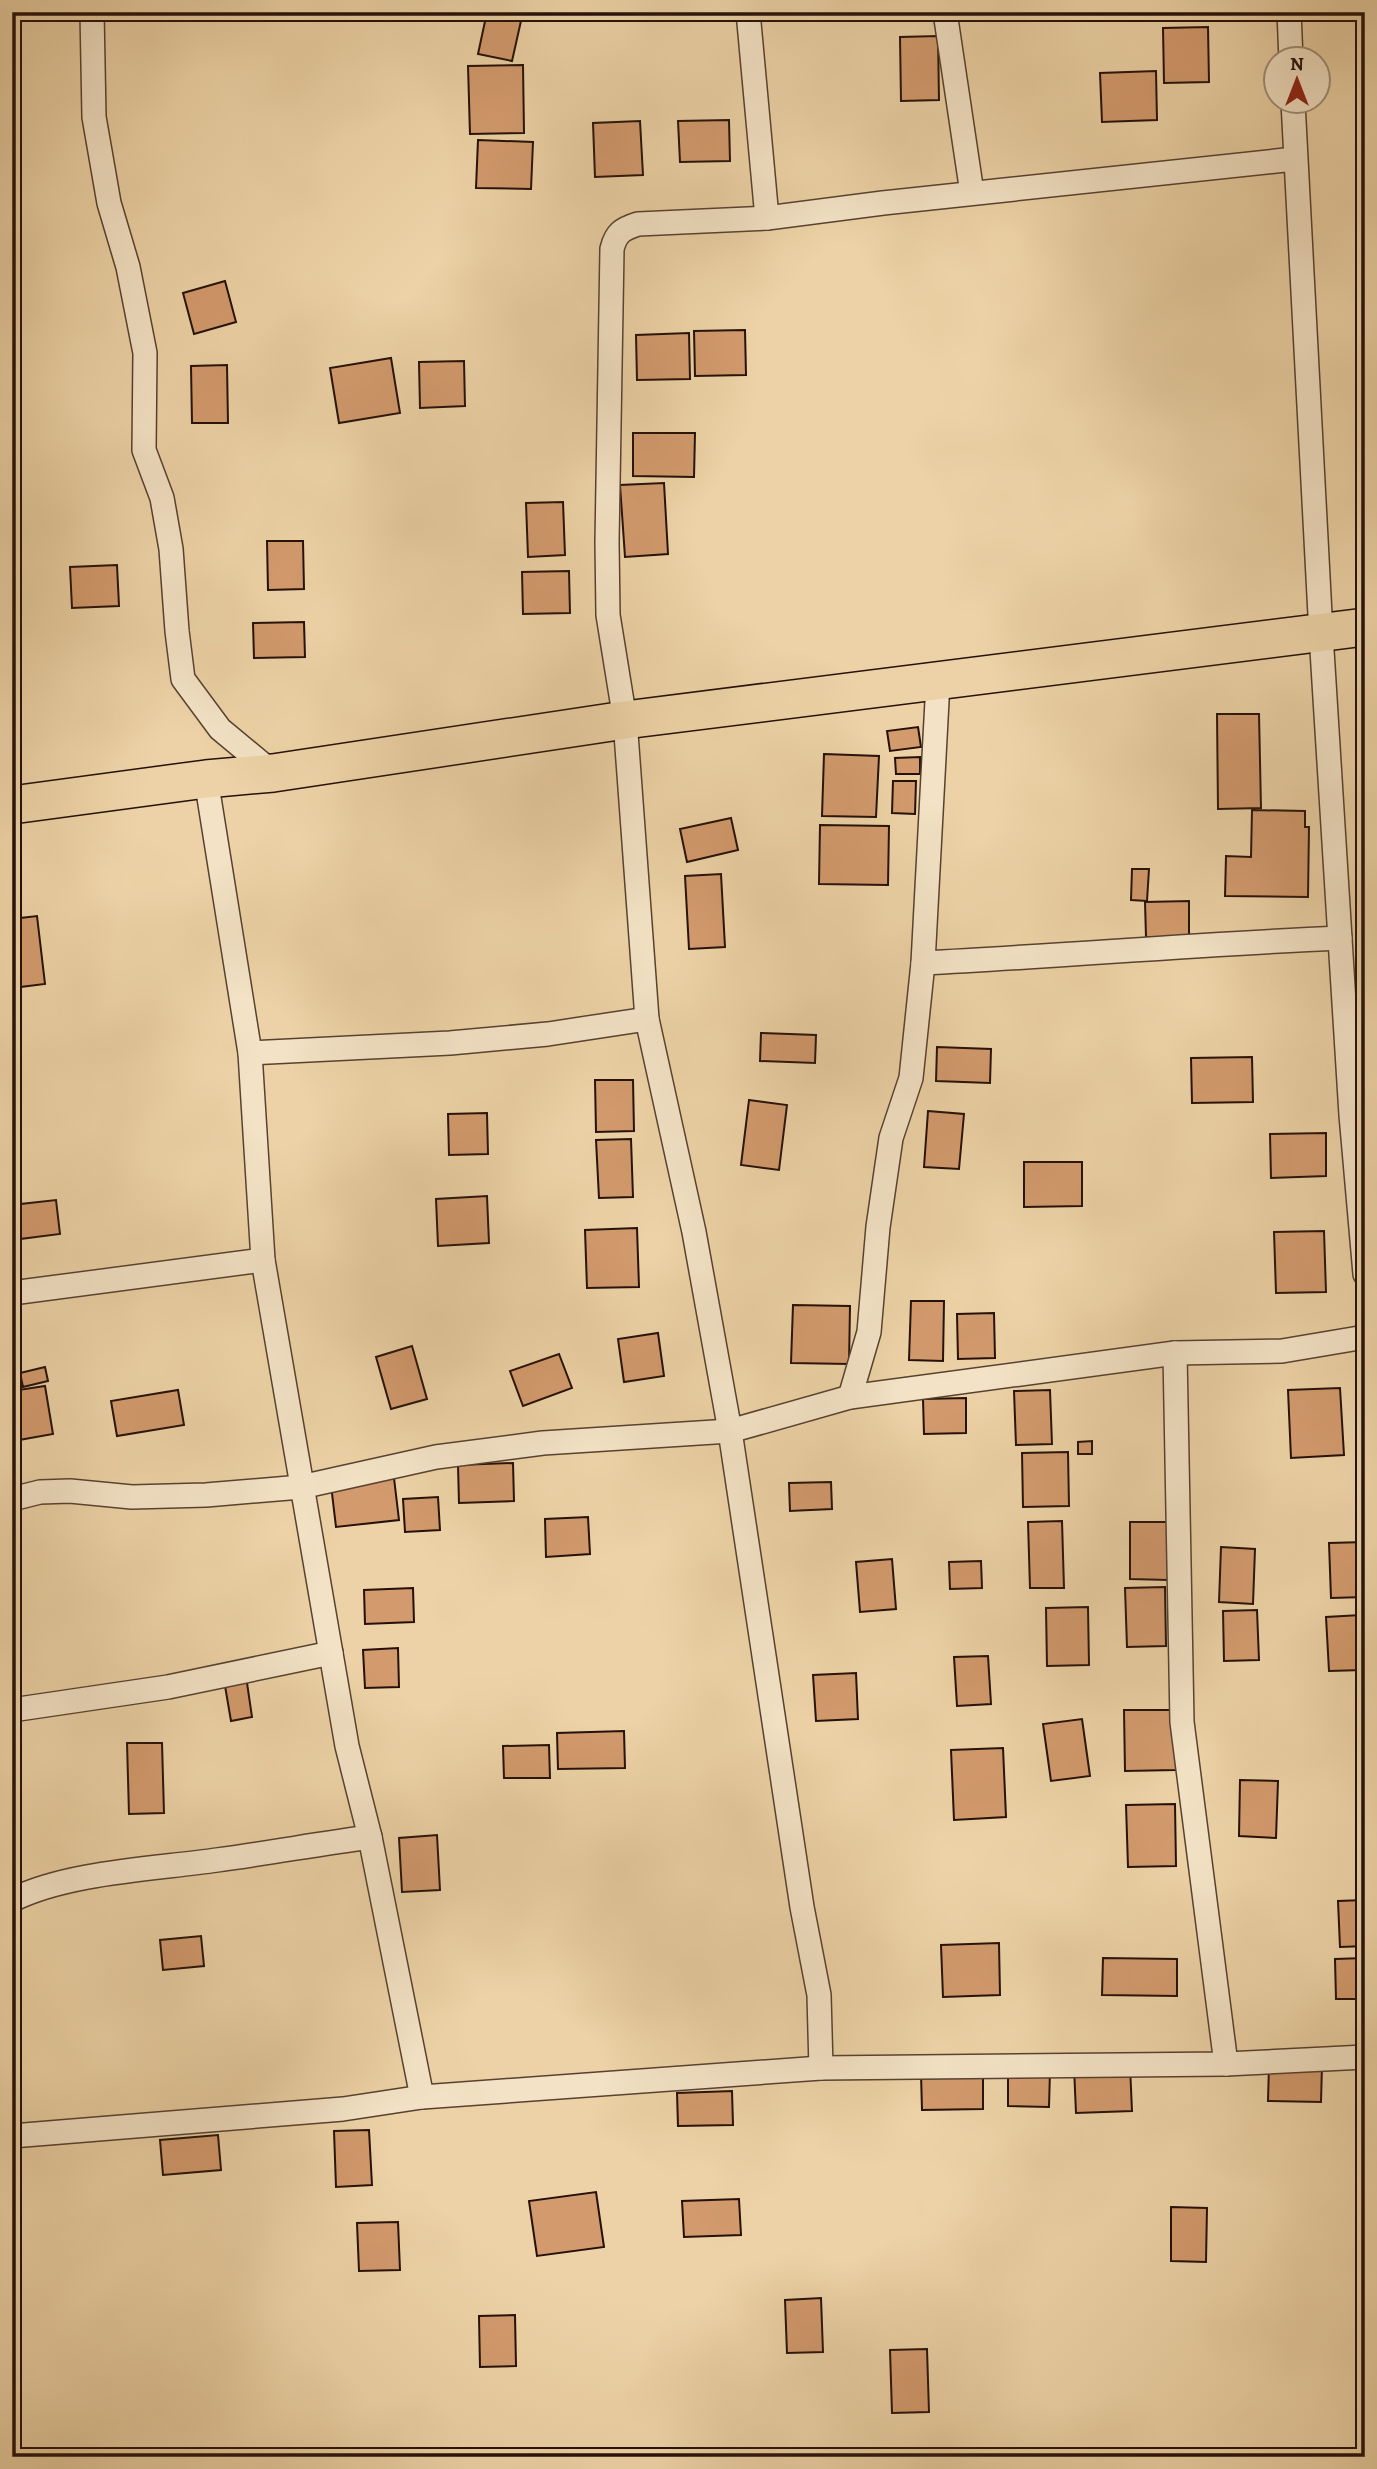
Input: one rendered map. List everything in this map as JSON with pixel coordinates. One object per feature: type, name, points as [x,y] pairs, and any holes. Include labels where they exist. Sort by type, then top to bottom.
[{"type":"main road","points":[[12,805],[206,779],[273,773],[625,720],[1365,627]]},
{"type":"street","points":[[92,12],[94,117],[109,203],[128,267],[145,353],[144,450],[162,498],[172,550],[183,679],[220,729],[273,773]]},
{"type":"street","points":[[748,12],[767,218]]},
{"type":"street","points":[[945,12],[972,193]]},
{"type":"street","points":[[1289,12],[1290,46]]},
{"type":"street","points":[[1294,116],[1321,634],[1340,938],[1358,1114],[1365,1274]]},
{"type":"street","points":[[821,2068],[819,1995],[802,1907],[730,1431],[694,1232],[647,1019],[625,720],[608,614],[612,250],[620,231],[638,224],[767,218],[972,193],[1296,159]]},
{"type":"street","points":[[850,1398],[869,1332],[881,1202],[891,1138],[911,1078],[923,963],[938,682]]},
{"type":"street","points":[[206,779],[250,1053],[262,1260],[347,1746],[370,1836],[422,2097]]},
{"type":"street","points":[[923,963],[1340,938]]},
{"type":"street","points":[[250,1053],[450,1043],[548,1034],[647,1019]]},
{"type":"street","points":[[12,1293],[262,1260]]},
{"type":"street","points":[[12,1499],[40,1492],[69,1491],[132,1497],[206,1495],[301,1487],[436,1457],[543,1443],[730,1431],[850,1398],[1175,1353],[1282,1351],[1365,1337]]},
{"type":"street","points":[[1175,1353],[1182,1722],[1226,2064]]},
{"type":"street","points":[[12,1710],[180,1685],[331,1653]]},
{"type":"street","points":[[12,1900],[26,1893],[79,1880],[370,1836]]},
{"type":"street","points":[[12,2136],[330,2110],[422,2097],[821,2068],[1226,2064],[1365,2057]]},
{"type":"building","points":[[487,12],[523,12],[512,61],[478,54]]},
{"type":"building","points":[[885,12],[933,12],[933,20],[886,20]]},
{"type":"building","points":[[1208,27],[1209,82],[1164,83],[1163,28]]},
{"type":"building","points":[[938,36],[939,100],[901,101],[900,37]]},
{"type":"building","points":[[523,65],[524,133],[470,134],[468,66]]},
{"type":"building","points":[[1156,71],[1157,120],[1102,122],[1100,73]]},
{"type":"building","points":[[729,120],[730,161],[680,162],[678,121]]},
{"type":"building","points":[[640,121],[643,175],[595,177],[593,123]]},
{"type":"building","points":[[478,140],[533,142],[531,189],[476,188]]},
{"type":"building","points":[[225,281],[236,322],[194,334],[183,293]]},
{"type":"building","points":[[745,330],[746,375],[695,376],[694,331]]},
{"type":"building","points":[[689,333],[690,379],[637,380],[636,335]]},
{"type":"building","points":[[391,358],[400,413],[339,423],[330,368]]},
{"type":"building","points":[[464,361],[465,406],[420,408],[419,362]]},
{"type":"building","points":[[227,365],[228,423],[192,423],[191,366]]},
{"type":"building","points":[[633,433],[695,433],[694,477],[633,476]]},
{"type":"building","points":[[664,483],[668,554],[625,557],[620,485]]},
{"type":"building","points":[[563,502],[565,555],[528,557],[526,503]]},
{"type":"building","points":[[267,541],[303,541],[304,589],[268,590]]},
{"type":"building","points":[[117,565],[119,606],[72,608],[70,567]]},
{"type":"building","points":[[569,571],[570,613],[523,614],[522,572]]},
{"type":"building","points":[[304,622],[305,657],[254,658],[253,623]]},
{"type":"building","points":[[1217,714],[1259,714],[1261,808],[1218,809]]},
{"type":"building","points":[[918,727],[921,747],[890,751],[887,731]]},
{"type":"building","points":[[824,754],[879,756],[876,817],[822,816]]},
{"type":"building","points":[[920,757],[920,774],[896,774],[895,758]]},
{"type":"building","points":[[893,781],[916,781],[915,814],[892,813]]},
{"type":"building","points":[[1252,810],[1305,811],[1305,827],[1309,827],[1308,897],[1225,896],[1226,856],[1251,857]]},
{"type":"building","points":[[731,818],[738,850],[687,862],[680,829]]},
{"type":"building","points":[[820,825],[889,826],[888,885],[819,884]]},
{"type":"building","points":[[1132,869],[1149,869],[1147,901],[1131,900]]},
{"type":"building","points":[[721,874],[725,947],[689,949],[685,876]]},
{"type":"building","points":[[1189,901],[1189,937],[1146,937],[1145,902]]},
{"type":"building","points":[[37,916],[45,984],[12,988],[12,919]]},
{"type":"building","points":[[761,1033],[816,1035],[815,1063],[760,1061]]},
{"type":"building","points":[[937,1047],[991,1049],[990,1083],[936,1081]]},
{"type":"building","points":[[1252,1057],[1253,1102],[1192,1103],[1191,1058]]},
{"type":"building","points":[[595,1080],[633,1080],[634,1131],[596,1132]]},
{"type":"building","points":[[749,1100],[787,1105],[779,1170],[741,1165]]},
{"type":"building","points":[[928,1111],[964,1114],[959,1169],[924,1167]]},
{"type":"building","points":[[487,1113],[488,1154],[449,1155],[448,1114]]},
{"type":"building","points":[[1326,1133],[1326,1176],[1271,1178],[1270,1134]]},
{"type":"building","points":[[631,1139],[633,1197],[599,1198],[596,1140]]},
{"type":"building","points":[[1024,1162],[1082,1162],[1082,1206],[1024,1207]]},
{"type":"building","points":[[487,1196],[489,1243],[438,1246],[436,1199]]},
{"type":"building","points":[[56,1200],[60,1234],[12,1240],[12,1205]]},
{"type":"building","points":[[637,1228],[639,1287],[587,1288],[585,1230]]},
{"type":"building","points":[[1324,1231],[1326,1292],[1276,1293],[1274,1232]]},
{"type":"building","points":[[911,1301],[944,1301],[943,1361],[909,1360]]},
{"type":"building","points":[[793,1305],[850,1306],[849,1364],[791,1363]]},
{"type":"building","points":[[994,1313],[995,1358],[958,1359],[957,1314]]},
{"type":"building","points":[[658,1333],[664,1376],[624,1382],[618,1339]]},
{"type":"building","points":[[412,1346],[427,1399],[391,1409],[376,1357]]},
{"type":"building","points":[[559,1354],[572,1388],[523,1406],[510,1371]]},
{"type":"building","points":[[45,1367],[48,1381],[23,1387],[20,1373]]},
{"type":"building","points":[[45,1386],[53,1434],[19,1440],[12,1391]]},
{"type":"building","points":[[1340,1388],[1344,1455],[1291,1458],[1288,1390]]},
{"type":"building","points":[[178,1390],[184,1425],[117,1436],[111,1401]]},
{"type":"building","points":[[1050,1390],[1052,1444],[1016,1445],[1014,1391]]},
{"type":"building","points":[[966,1398],[966,1433],[924,1434],[923,1399]]},
{"type":"building","points":[[1092,1441],[1092,1454],[1078,1454],[1078,1442]]},
{"type":"building","points":[[1068,1452],[1069,1506],[1023,1507],[1022,1453]]},
{"type":"building","points":[[513,1463],[514,1501],[459,1503],[458,1465]]},
{"type":"building","points":[[394,1478],[399,1520],[336,1527],[331,1485]]},
{"type":"building","points":[[831,1482],[832,1509],[790,1511],[789,1483]]},
{"type":"building","points":[[438,1497],[440,1530],[405,1532],[403,1499]]},
{"type":"building","points":[[588,1517],[590,1554],[546,1557],[545,1519]]},
{"type":"building","points":[[1062,1521],[1064,1588],[1030,1588],[1028,1522]]},
{"type":"building","points":[[1130,1522],[1169,1522],[1168,1580],[1130,1579]]},
{"type":"building","points":[[1365,1542],[1365,1597],[1331,1598],[1329,1543]]},
{"type":"building","points":[[1221,1547],[1255,1549],[1253,1604],[1219,1602]]},
{"type":"building","points":[[892,1559],[896,1609],[860,1612],[856,1562]]},
{"type":"building","points":[[981,1561],[982,1588],[950,1589],[949,1562]]},
{"type":"building","points":[[1165,1587],[1166,1646],[1127,1647],[1125,1588]]},
{"type":"building","points":[[413,1588],[414,1622],[365,1624],[364,1590]]},
{"type":"building","points":[[1088,1607],[1089,1665],[1047,1666],[1046,1608]]},
{"type":"building","points":[[1257,1610],[1259,1660],[1224,1661],[1223,1611]]},
{"type":"building","points":[[1361,1615],[1363,1670],[1329,1671],[1326,1617]]},
{"type":"building","points":[[398,1648],[399,1687],[365,1688],[363,1650]]},
{"type":"building","points":[[988,1656],[991,1704],[957,1706],[954,1657]]},
{"type":"building","points":[[856,1673],[858,1719],[816,1721],[813,1675]]},
{"type":"building","points":[[246,1676],[252,1717],[231,1721],[224,1680]]},
{"type":"building","points":[[1124,1710],[1175,1710],[1176,1770],[1125,1771]]},
{"type":"building","points":[[1082,1719],[1090,1776],[1051,1781],[1043,1724]]},
{"type":"building","points":[[624,1731],[625,1768],[558,1769],[557,1733]]},
{"type":"building","points":[[127,1743],[162,1743],[164,1813],[129,1814]]},
{"type":"building","points":[[549,1745],[550,1778],[504,1778],[503,1746]]},
{"type":"building","points":[[1003,1748],[1006,1817],[954,1820],[951,1750]]},
{"type":"building","points":[[1240,1780],[1278,1781],[1276,1838],[1239,1836]]},
{"type":"building","points":[[1175,1804],[1176,1866],[1128,1867],[1126,1805]]},
{"type":"building","points":[[437,1835],[440,1890],[402,1892],[399,1838]]},
{"type":"building","points":[[1365,1900],[1365,1946],[1340,1947],[1338,1901]]},
{"type":"building","points":[[201,1936],[204,1966],[163,1970],[160,1940]]},
{"type":"building","points":[[999,1943],[1000,1995],[943,1997],[941,1945]]},
{"type":"building","points":[[1103,1958],[1177,1959],[1177,1996],[1102,1995]]},
{"type":"building","points":[[1365,1958],[1365,1999],[1336,1999],[1335,1959]]},
{"type":"building","points":[[1269,2064],[1322,2066],[1321,2102],[1268,2101]]},
{"type":"building","points":[[1130,2066],[1132,2111],[1076,2113],[1074,2067]]},
{"type":"building","points":[[1008,2070],[1050,2071],[1049,2107],[1008,2106]]},
{"type":"building","points":[[983,2072],[983,2109],[922,2110],[921,2074]]},
{"type":"building","points":[[732,2091],[733,2125],[678,2126],[677,2093]]},
{"type":"building","points":[[369,2130],[372,2185],[336,2187],[334,2131]]},
{"type":"building","points":[[218,2135],[221,2170],[163,2175],[160,2140]]},
{"type":"building","points":[[596,2192],[604,2247],[537,2256],[529,2201]]},
{"type":"building","points":[[739,2199],[741,2235],[684,2237],[682,2201]]},
{"type":"building","points":[[1171,2207],[1207,2208],[1206,2262],[1171,2261]]},
{"type":"building","points":[[398,2222],[400,2270],[359,2271],[357,2223]]},
{"type":"building","points":[[1365,2280],[1365,2338],[1358,2338],[1357,2281]]},
{"type":"building","points":[[821,2298],[823,2352],[787,2353],[785,2300]]},
{"type":"building","points":[[515,2315],[516,2366],[480,2367],[479,2316]]},
{"type":"building","points":[[927,2349],[929,2412],[892,2413],[890,2350]]}]
